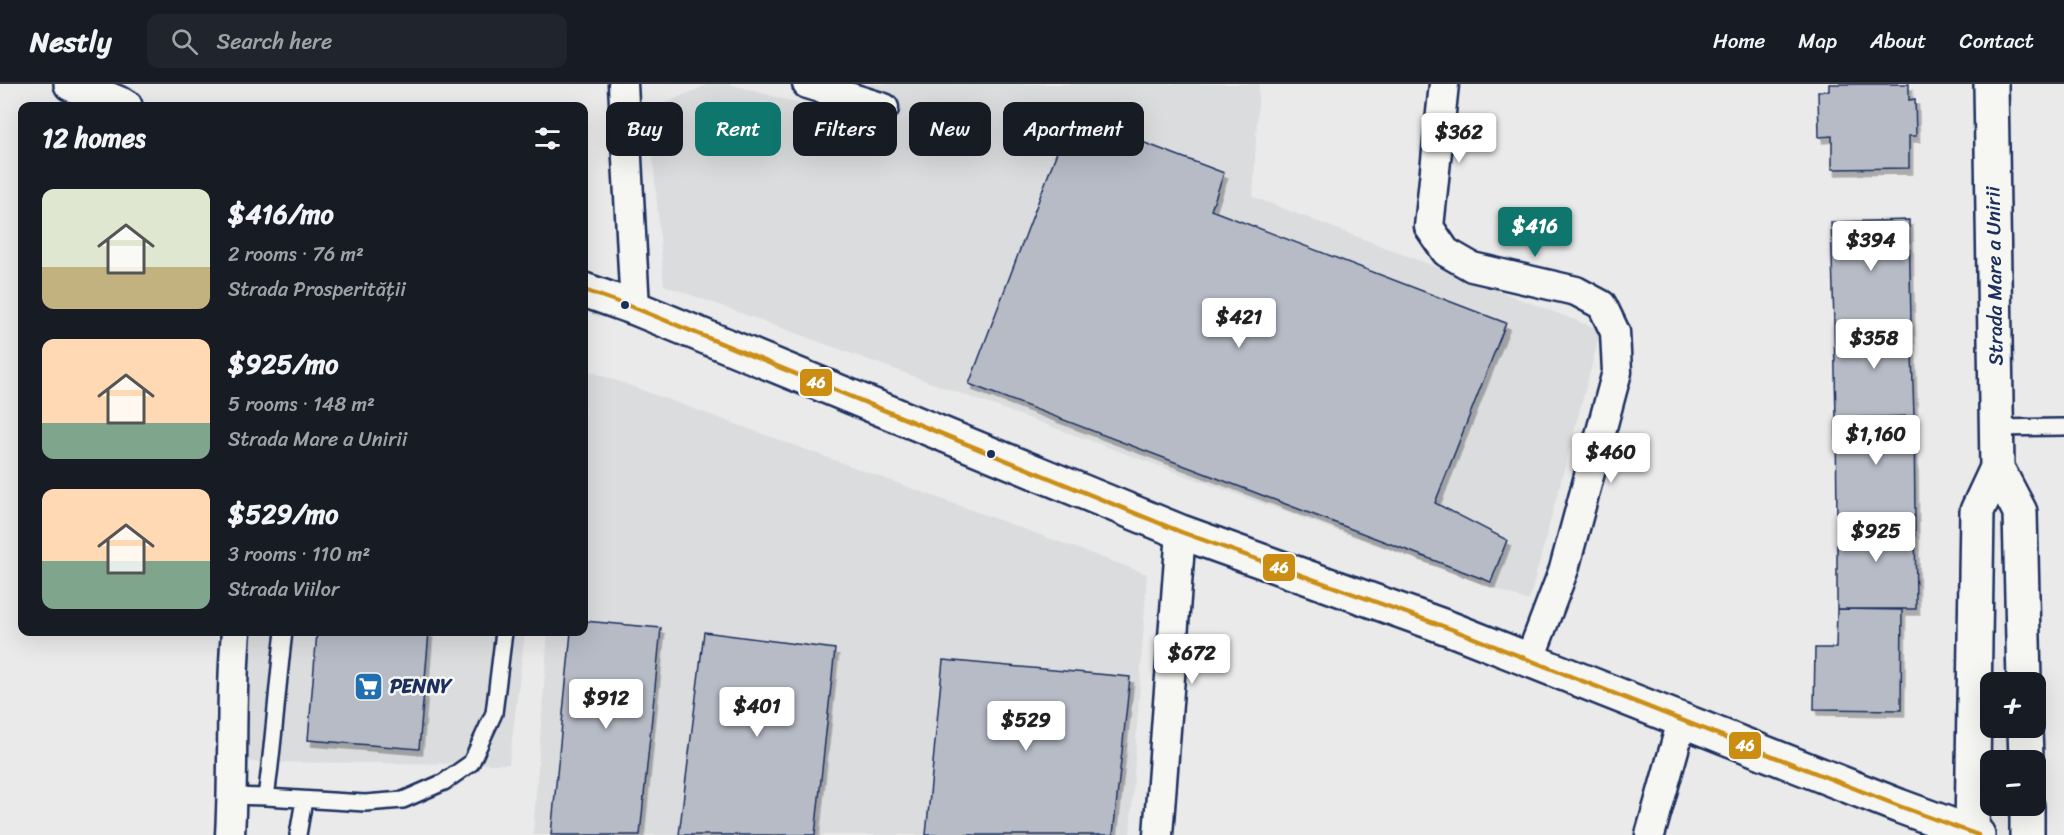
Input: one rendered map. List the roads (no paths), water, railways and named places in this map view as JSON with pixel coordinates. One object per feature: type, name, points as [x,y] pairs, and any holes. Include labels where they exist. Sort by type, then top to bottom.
[{"type":"main road","points":[[71,84],[115,102]]},
{"type":"main road","name":"Strada Mare a Unirii","points":[[1975,834],[1977,512],[1997,468],[1990,84]]},
{"type":"main road","points":[[588,291],[635,308],[1180,531],[1439,625],[1975,834]]},
{"type":"main road","name":"Strada Mare a Unirii","points":[[1997,468],[2020,512],[2024,672]]},
{"type":"main road","points":[[2027,816],[2027,835]]},
{"type":"street","points":[[623,84],[635,308]]},
{"type":"street","points":[[807,84],[865,102]]},
{"type":"street","points":[[1444,84],[1429,227],[1446,252],[1472,267],[1576,291],[1602,305],[1615,332],[1617,372],[1564,569],[1528,661]]},
{"type":"street","points":[[1158,835],[1180,531]]},
{"type":"street","points":[[230,835],[236,636]]},
{"type":"street","points":[[1650,835],[1682,721]]},
{"type":"lane","points":[[1996,428],[2064,427]]},
{"type":"lane","points":[[266,797],[284,636]]},
{"type":"lane","points":[[232,796],[365,803],[403,800],[444,782],[471,763],[494,713],[504,636]]},
{"type":"lane","points":[[297,835],[304,800]]},
{"type":"place","name":"PENNY","points":[[369,686]]}]
